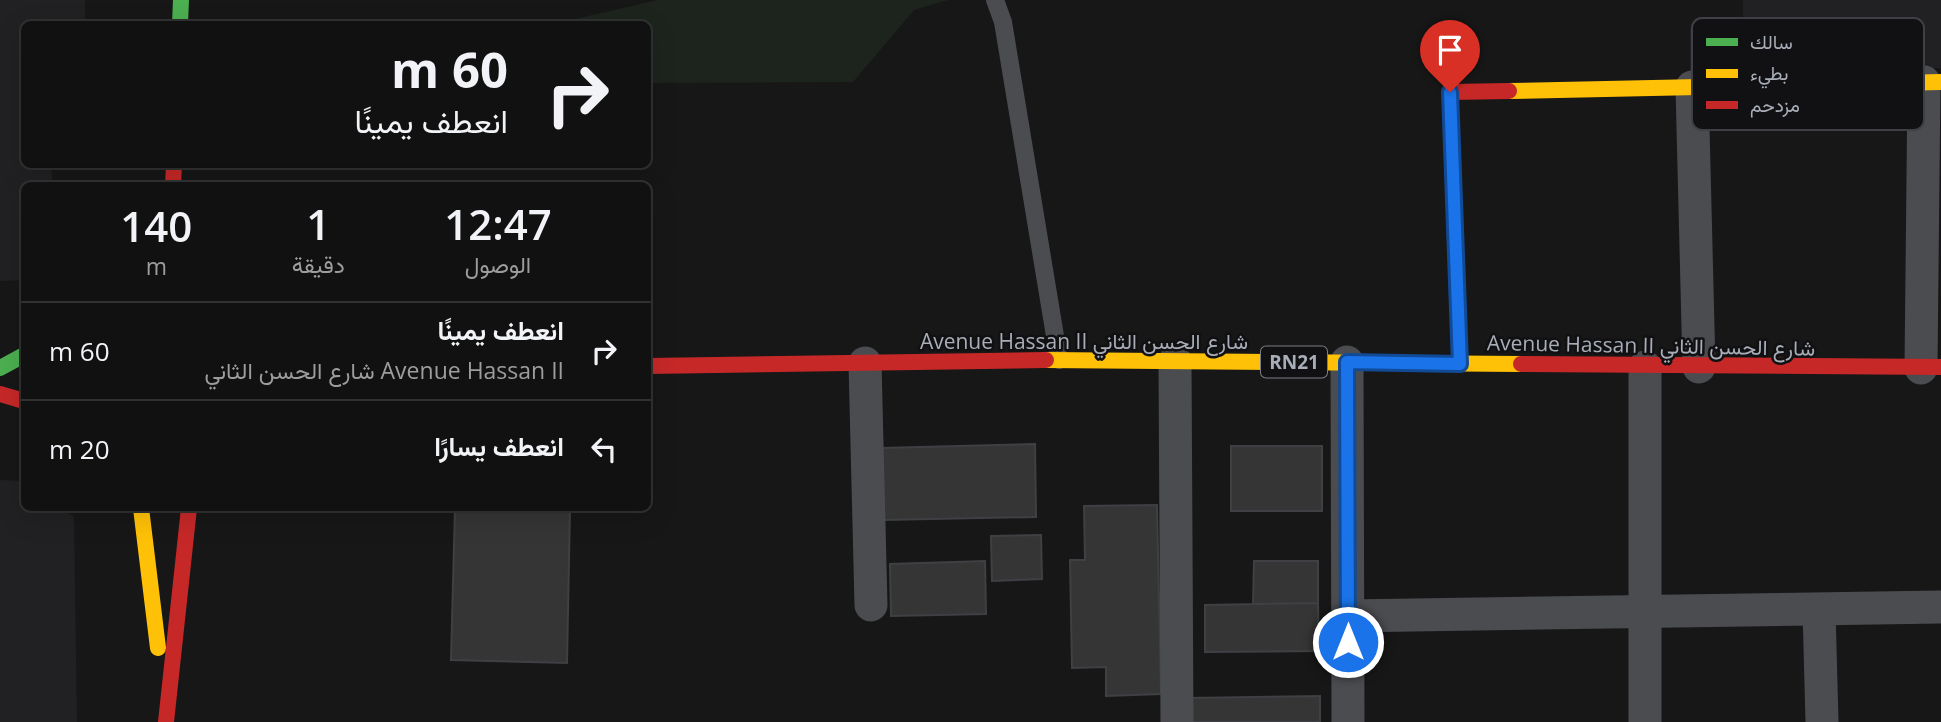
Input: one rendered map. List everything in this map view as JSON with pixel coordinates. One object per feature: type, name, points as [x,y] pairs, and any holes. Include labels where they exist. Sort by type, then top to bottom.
[{"type":"main road","points":[[180,21],[181,0]]},
{"type":"main road","points":[[1460,364],[1450,92],[1692,87]]},
{"type":"main road","points":[[0,368],[21,357]]},
{"type":"main road","name":"Avenue Hassan II شارع الحسن الثاني","points":[[651,366],[1059,360],[1931,368]]},
{"type":"main road","points":[[0,394],[21,400]]},
{"type":"main road","points":[[141,511],[166,717]]},
{"type":"main road","points":[[166,717],[189,511]]},
{"type":"street","points":[[1931,368],[1932,82]]},
{"type":"street","points":[[1693,130],[1699,367]]},
{"type":"street","points":[[1175,361],[1177,722]]},
{"type":"street","points":[[1347,362],[1348,722]]},
{"type":"street","points":[[865,363],[871,604]]},
{"type":"street","points":[[1645,367],[1645,722]]},
{"type":"street","points":[[1348,616],[1941,607]]},
{"type":"street","points":[[1819,608],[1822,722]]},
{"type":"lane","points":[[995,0],[1003,22],[1059,360]]},
{"type":"shaded area","points":[[0,0],[85,0],[85,21],[21,21],[21,168],[51,168],[53,182],[21,182],[21,280],[0,281]]},
{"type":"shaded area","points":[[658,0],[948,0],[914,10],[853,82],[651,83],[651,21],[566,21]]},
{"type":"shaded area","points":[[1743,0],[1941,0],[1941,68],[1924,68],[1924,18],[1743,18]]},
{"type":"shaded area","points":[[1690,29],[1692,74],[1690,74]]},
{"type":"shaded area","points":[[0,480],[21,481],[21,511],[65,511],[74,517],[77,722],[0,722]]},
{"type":"building","points":[[1035,444],[1036,517],[883,520],[882,448]]},
{"type":"building","points":[[1231,446],[1322,446],[1322,511],[1231,511]]},
{"type":"building","points":[[1157,505],[1161,694],[1106,696],[1106,667],[1072,668],[1070,560],[1085,560],[1084,506]]},
{"type":"building","points":[[455,511],[570,511],[567,663],[451,660]]},
{"type":"building","points":[[1041,535],[1042,579],[992,581],[991,536]]},
{"type":"building","points":[[985,561],[986,614],[891,616],[890,564]]},
{"type":"building","points":[[1254,561],[1318,561],[1318,603],[1253,604]]},
{"type":"building","points":[[1318,603],[1319,651],[1205,652],[1205,605]]},
{"type":"building","points":[[1320,696],[1320,722],[1189,722],[1189,698]]},
{"type":"traffic: fast","points":[[180,21],[181,0]]},
{"type":"traffic: fast","points":[[0,368],[21,357]]},
{"type":"traffic: slow","points":[[1924,82],[1941,82]]},
{"type":"traffic: slow","points":[[1509,91],[1692,87]]},
{"type":"traffic: slow","points":[[1046,360],[1521,364]]},
{"type":"traffic: slow","points":[[141,511],[158,648]]},
{"type":"traffic: jam","points":[[1460,364],[1450,92],[1509,91]]},
{"type":"traffic: jam","points":[[173,182],[174,168]]},
{"type":"traffic: jam","points":[[651,366],[1046,360]]},
{"type":"traffic: jam","points":[[1521,364],[1941,367]]},
{"type":"traffic: jam","points":[[0,394],[21,400]]},
{"type":"traffic: jam","points":[[166,722],[189,511]]},
{"type":"route","points":[[1348,642],[1347,362],[1460,364],[1450,92]]}]
